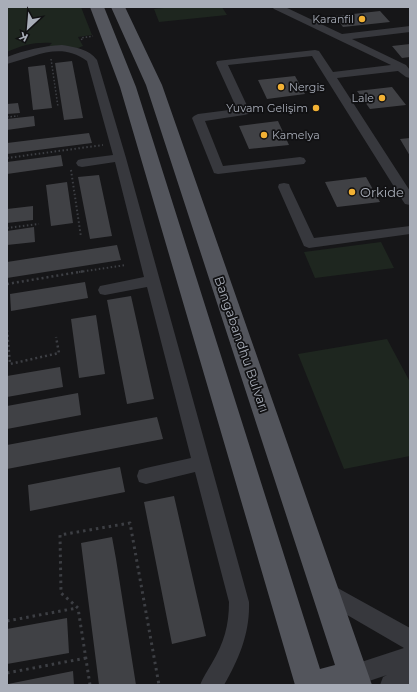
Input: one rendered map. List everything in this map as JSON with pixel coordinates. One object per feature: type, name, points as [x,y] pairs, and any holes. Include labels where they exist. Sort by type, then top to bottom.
[{"type":"main road","points":[[97,7],[126,81],[310,685]]},
{"type":"main road","name":"Bangabandhu Bulvarı","points":[[118,7],[154,85],[355,680]]},
{"type":"main road","points":[[319,685],[355,680]]},
{"type":"street","points":[[279,8],[301,7]]},
{"type":"street","points":[[279,8],[406,67],[410,75]]},
{"type":"street","points":[[340,37],[410,29]]},
{"type":"street","points":[[7,61],[30,52],[49,49],[68,50],[80,53],[92,60],[118,151],[239,602],[239,621],[234,640],[225,661],[211,685]]},
{"type":"street","points":[[300,161],[218,170],[198,118],[244,112],[221,62],[315,53],[329,76],[406,187],[410,201]]},
{"type":"street","points":[[329,76],[406,67]]},
{"type":"street","points":[[80,166],[118,151]]},
{"type":"street","points":[[284,187],[309,243],[410,230]]},
{"type":"street","points":[[105,290],[153,281]]},
{"type":"street","points":[[146,476],[202,463]]},
{"type":"street","points":[[325,591],[410,640]]},
{"type":"street","points":[[355,680],[410,657]]},
{"type":"street","points":[[391,685],[410,679]]},
{"type":"path","points":[[49,49],[58,107]]},
{"type":"path","points":[[7,117],[18,116]]},
{"type":"path","points":[[7,158],[118,151]]},
{"type":"path","points":[[80,166],[70,170],[81,237]]},
{"type":"path","points":[[7,228],[39,224]]},
{"type":"path","points":[[7,284],[126,265]]},
{"type":"path","points":[[7,330],[10,364],[59,354],[56,337]]},
{"type":"path","points":[[90,685],[78,608],[61,593],[60,535],[130,523],[159,685]]},
{"type":"path","points":[[7,621],[78,608]]},
{"type":"path","points":[[7,673],[86,658]]},
{"type":"shaded area","points":[[7,7],[81,7],[92,35],[78,37],[83,46],[78,48],[49,46],[52,43],[40,43],[24,46],[7,52]]},
{"type":"shaded area","points":[[174,7],[222,7],[227,15],[159,22],[154,9]]},
{"type":"shaded area","points":[[381,242],[394,268],[315,278],[304,252]]},
{"type":"shaded area","points":[[387,339],[410,382],[410,456],[344,469],[298,354]]},
{"type":"building","name":"Karanfil","points":[[380,11],[390,22],[343,27],[335,16]]},
{"type":"building","points":[[410,44],[410,57],[402,58],[392,46]]},
{"type":"building","points":[[72,61],[83,118],[64,120],[55,63]]},
{"type":"building","points":[[45,65],[52,108],[33,110],[28,67]]},
{"type":"building","name":"Nergis","points":[[295,76],[305,94],[267,99],[258,80]]},
{"type":"building","name":"Lale","points":[[392,87],[406,105],[370,109],[357,91]]},
{"type":"building","points":[[18,103],[20,113],[7,114],[7,104]]},
{"type":"building","points":[[34,116],[35,126],[7,130],[7,119]]},
{"type":"building","name":"Kamelya","points":[[278,121],[289,145],[249,149],[239,126]]},
{"type":"building","points":[[89,133],[92,143],[7,154],[7,143]]},
{"type":"building","points":[[410,138],[410,156],[400,139]]},
{"type":"building","points":[[61,155],[63,166],[7,174],[7,162]]},
{"type":"building","points":[[99,175],[112,236],[90,239],[78,177]]},
{"type":"building","name":"Orkide","points":[[366,177],[380,202],[337,207],[325,182]]},
{"type":"building","points":[[67,182],[73,223],[51,226],[46,185]]},
{"type":"building","points":[[33,206],[33,220],[7,223],[7,209]]},
{"type":"building","points":[[34,227],[35,242],[7,245],[7,231]]},
{"type":"building","points":[[117,245],[121,260],[7,278],[7,262]]},
{"type":"building","points":[[85,282],[88,298],[11,311],[10,294]]},
{"type":"building","points":[[131,296],[154,399],[127,404],[107,300]]},
{"type":"building","points":[[96,315],[105,374],[79,378],[71,319]]},
{"type":"building","points":[[60,367],[63,387],[7,397],[7,376]]},
{"type":"building","points":[[78,393],[81,415],[7,429],[7,406]]},
{"type":"building","points":[[157,417],[163,439],[7,469],[7,445]]},
{"type":"building","points":[[120,467],[125,492],[30,511],[28,485]]},
{"type":"building","points":[[174,496],[206,636],[172,644],[144,502]]},
{"type":"building","points":[[112,537],[136,685],[99,685],[81,543]]},
{"type":"building","points":[[67,618],[69,653],[7,664],[7,629]]},
{"type":"building","points":[[73,671],[74,685],[8,685],[8,684]]},
{"type":"place","name":"Karanfil","points":[[362,19]]},
{"type":"place","name":"Nergis","points":[[281,87]]},
{"type":"place","name":"Lale","points":[[382,98]]},
{"type":"place","name":"Yuvam Gelişim","points":[[316,108]]},
{"type":"place","name":"Kamelya","points":[[264,135]]},
{"type":"place","name":"Orkide","points":[[352,192]]}]
